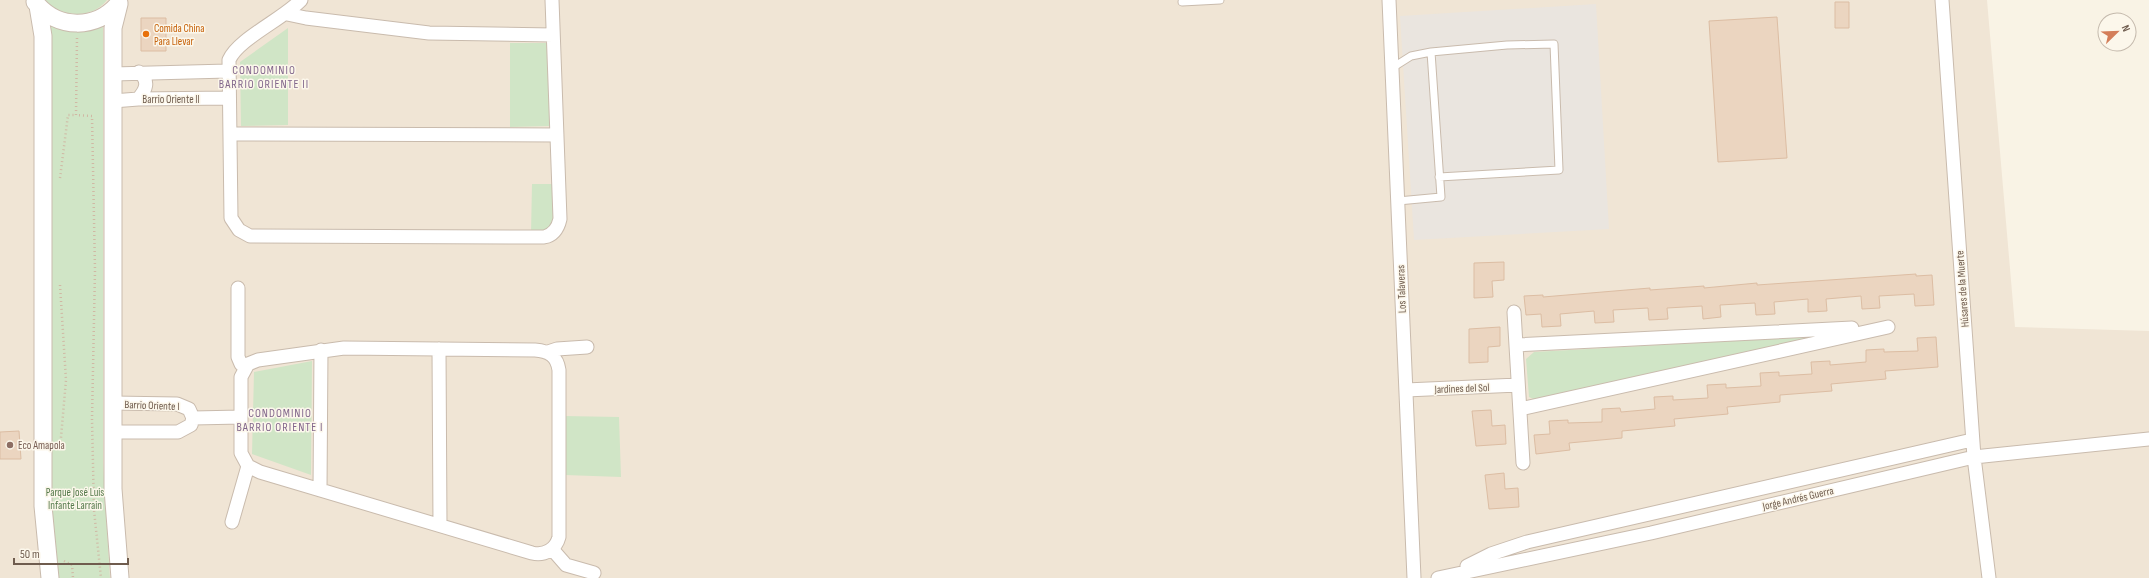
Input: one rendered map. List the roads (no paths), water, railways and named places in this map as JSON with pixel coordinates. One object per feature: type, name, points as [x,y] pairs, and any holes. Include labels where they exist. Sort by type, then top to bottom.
[{"type":"street","points":[[301,0],[287,14],[236,49],[229,60],[231,218],[239,230],[250,236],[549,236],[558,227],[560,219],[552,0]]},
{"type":"street","name":"Los Talaveras","points":[[1389,0],[1414,578]]},
{"type":"street","name":"Húsares de la Muerte","points":[[1942,0],[1972,440],[1989,578]]},
{"type":"street","points":[[36,3],[56,19],[77,24],[100,19],[120,2]]},
{"type":"street","points":[[120,2],[113,28],[114,522],[120,578]]},
{"type":"street","points":[[36,3],[43,36],[43,492],[44,529],[50,578]]},
{"type":"street","points":[[287,14],[429,33],[553,35]]},
{"type":"street","points":[[113,74],[139,72],[228,71]]},
{"type":"street","points":[[138,99],[145,89],[146,84],[146,79],[139,72]]},
{"type":"street","name":"Barrio Oriente II","points":[[113,101],[138,99],[229,98]]},
{"type":"street","points":[[230,134],[557,135]]},
{"type":"street","points":[[238,288],[238,357],[241,364],[245,367]]},
{"type":"street","points":[[1514,312],[1523,463]]},
{"type":"street","points":[[1516,345],[1888,327],[1520,409]]},
{"type":"street","points":[[548,352],[556,359],[559,370],[559,537],[557,544],[552,549],[542,554],[532,553],[260,472],[248,466],[241,452],[241,377],[245,367],[258,360],[344,348],[536,350],[548,352],[558,348],[587,347]]},
{"type":"street","points":[[439,349],[440,525]]},
{"type":"street","points":[[320,490],[321,350]]},
{"type":"street","name":"Jardines del Sol","points":[[1406,390],[1518,386]]},
{"type":"street","name":"Barrio Oriente I","points":[[113,403],[177,404],[190,409],[193,418],[191,425],[178,432],[113,432]]},
{"type":"street","points":[[193,418],[241,416]]},
{"type":"street","name":"Jorge Andrés Guerra","points":[[1444,577],[1488,572],[1974,457],[2149,439]]},
{"type":"street","name":"Jorge Andrés Guerra","points":[[1444,577],[1491,554],[1527,542],[1972,440]]},
{"type":"street","points":[[232,522],[248,466]]},
{"type":"street","points":[[552,549],[566,565],[594,573]]},
{"type":"lane","points":[[1182,2],[1220,0]]},
{"type":"lane","points":[[1392,68],[1411,56],[1431,52],[1507,45],[1554,44],[1559,170],[1439,177]]},
{"type":"lane","points":[[1398,201],[1441,197],[1431,52]]},
{"type":"place","name":"Comida China Para Llevar","points":[[146,34]]},
{"type":"place","name":"Eco Amapola","points":[[10,445]]},
{"type":"district","name":"CONDOMINIO BARRIO ORIENTE II","points":[[264,77]]},
{"type":"district","name":"CONDOMINIO BARRIO ORIENTE I","points":[[280,420]]},
{"type":"park label","name":"Parque José Luis Infante Larrain","points":[[75,498]]}]
